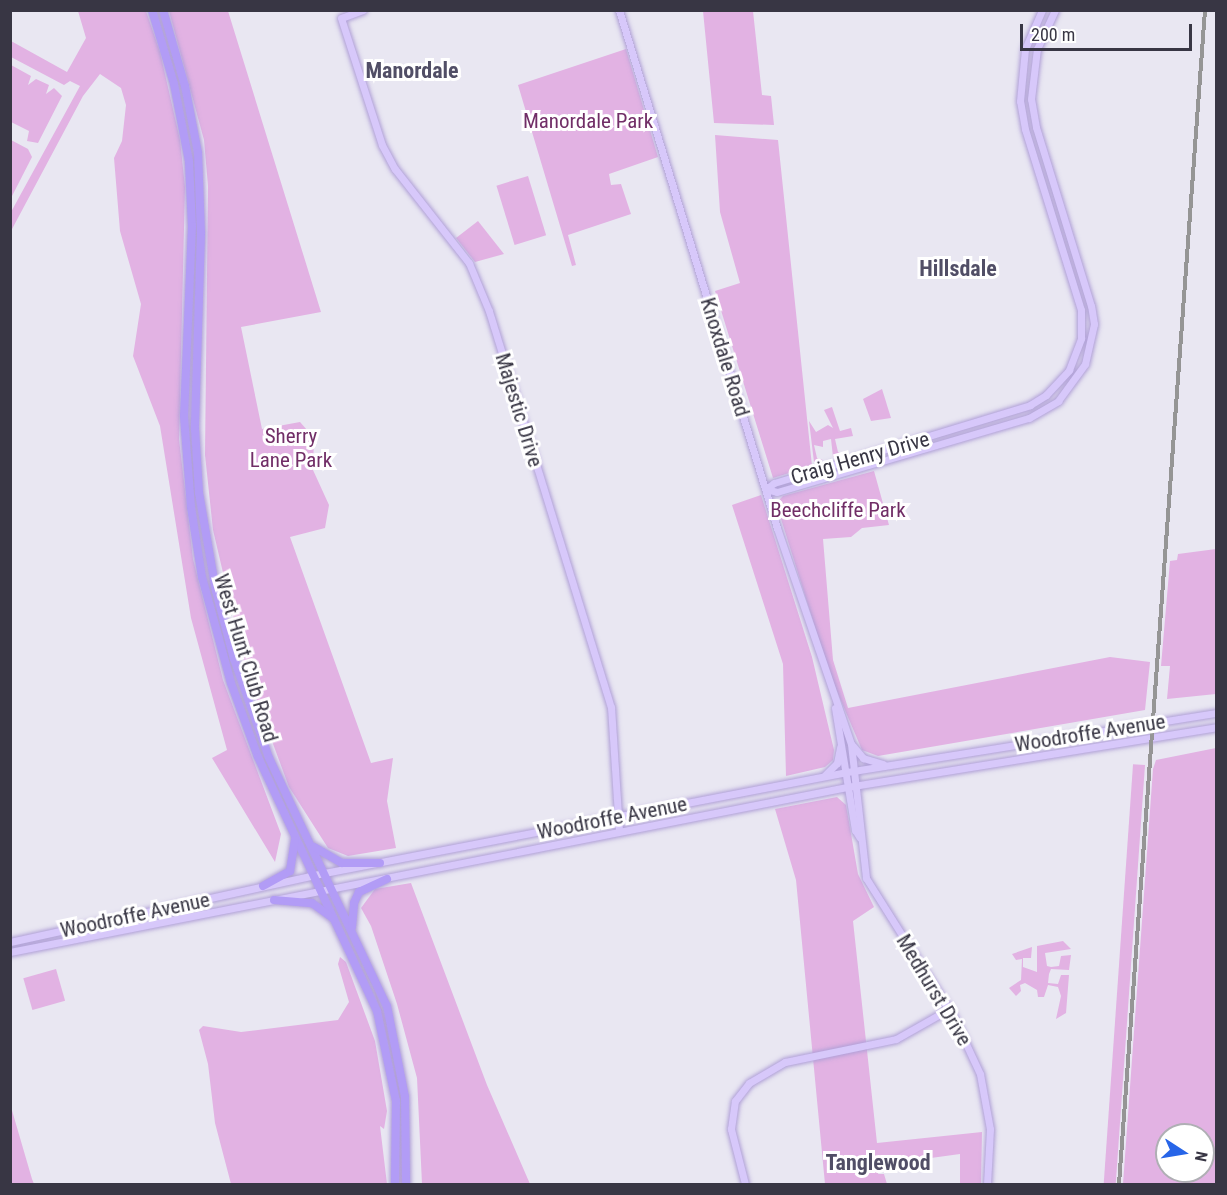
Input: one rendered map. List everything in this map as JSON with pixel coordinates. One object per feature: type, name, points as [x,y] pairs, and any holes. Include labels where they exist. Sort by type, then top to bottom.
[{"type":"main road","name":"West Hunt Club Road","points":[[152,10],[174,84],[189,161],[192,226],[183,400],[193,527],[231,683],[258,758],[369,989],[388,1048],[396,1101],[395,1185]]},
{"type":"main road","name":"West Hunt Club Road","points":[[163,10],[185,86],[198,159],[201,233],[194,412],[199,493],[209,555],[230,645],[269,758],[326,873],[387,1006],[396,1038],[405,1097],[406,1185]]},
{"type":"main road","points":[[263,886],[290,871],[295,856],[295,836]]},
{"type":"main road","points":[[311,844],[342,863],[380,863]]},
{"type":"main road","points":[[352,928],[354,903],[359,892],[387,879]]},
{"type":"main road","points":[[274,900],[312,903],[335,919]]},
{"type":"street","name":"Majestic Drive","points":[[363,10],[341,18],[382,146],[395,169],[468,263],[489,311],[611,707],[619,831]]},
{"type":"street","name":"Knoxdale Road","points":[[619,10],[766,489],[834,703],[851,744],[857,785]]},
{"type":"street","name":"Craig Henry Drive","points":[[766,489],[774,483],[1030,405],[1046,395],[1069,370],[1081,338],[1081,310],[1025,129],[1020,101],[1025,49],[1042,10]]},
{"type":"street","name":"Craig Henry Drive","points":[[766,489],[777,492],[1029,418],[1058,401],[1084,364],[1094,324],[1091,306],[1036,127],[1031,99],[1036,49],[1055,10]]},
{"type":"street","name":"Knoxdale Road","points":[[834,703],[847,772],[847,787]]},
{"type":"street","name":"Woodroffe Avenue","points":[[10,942],[314,875],[856,770],[1216,713]]},
{"type":"street","points":[[1190,717],[1191,731]]},
{"type":"street","name":"Woodroffe Avenue","points":[[10,952],[857,785],[1216,727]]},
{"type":"street","points":[[1116,729],[1117,743]]},
{"type":"street","points":[[823,777],[837,763],[841,740]]},
{"type":"street","points":[[851,744],[863,758],[888,765]]},
{"type":"street","name":"Medhurst Drive","points":[[857,785],[863,865],[872,891],[949,1009],[970,1048],[987,1104],[987,1185]]},
{"type":"street","name":"Medhurst Drive","points":[[847,787],[855,830],[860,838]]},
{"type":"street","points":[[546,831],[549,846]]},
{"type":"street","points":[[147,913],[150,924]]},
{"type":"street","points":[[745,1185],[731,1129],[735,1101],[749,1083],[785,1062],[896,1039],[949,1009]]},
{"type":"green space","points":[[78,11],[146,11],[160,52],[180,140],[185,187],[179,439],[193,559],[223,680],[281,834],[275,862],[212,758],[227,750],[191,618],[160,426],[133,356],[141,304],[120,231],[114,158],[122,141],[126,105],[121,88],[100,74],[83,96],[11,231],[11,212],[80,86],[70,81],[64,85],[11,57],[11,41],[67,72],[86,38]]},
{"type":"green space","name":"Sherry Lane Park","points":[[169,11],[228,11],[321,312],[241,327],[262,429],[300,422],[314,438],[313,470],[329,505],[325,528],[290,537],[371,763],[393,758],[387,801],[396,848],[348,856],[328,848],[289,787],[246,671],[213,530],[205,455],[208,186],[204,140]]},
{"type":"green space","points":[[703,11],[753,11],[762,95],[771,96],[774,125],[714,123]]},
{"type":"green space","name":"Manordale Park","points":[[626,49],[658,157],[609,174],[611,185],[621,184],[631,214],[568,235],[576,265],[572,266],[518,85]]},
{"type":"green space","points":[[11,65],[31,76],[28,85],[36,79],[49,85],[46,94],[54,88],[62,96],[38,143],[27,141],[29,131],[11,122]]},
{"type":"green space","points":[[715,135],[778,140],[812,466],[773,478],[715,291],[740,283],[720,212]]},
{"type":"green space","points":[[11,140],[28,149],[32,157],[11,198]]},
{"type":"green space","points":[[528,176],[546,235],[515,245],[496,186]]},
{"type":"green space","points":[[478,221],[504,254],[475,262],[456,238]]},
{"type":"green space","points":[[882,389],[891,418],[871,421],[863,399]]},
{"type":"green space","points":[[832,407],[840,431],[851,428],[853,436],[835,439],[838,452],[843,454],[833,457],[831,439],[823,441],[823,447],[814,445],[817,458],[823,460],[814,462],[809,421],[816,432],[828,425],[833,428],[824,410]]},
{"type":"green space","name":"Beechcliffe Park","points":[[874,471],[889,525],[862,528],[851,537],[823,539],[833,660],[848,708],[1110,657],[1150,662],[1145,710],[878,756],[862,750],[830,675],[776,503],[783,496]]},
{"type":"green space","points":[[761,495],[812,657],[834,750],[833,760],[825,767],[786,776],[783,664],[732,505]]},
{"type":"green space","points":[[1216,549],[1216,694],[1167,699],[1170,666],[1161,666],[1170,561],[1177,560],[1178,554]]},
{"type":"green space","points":[[1216,748],[1216,1184],[1123,1184],[1153,769],[1156,760]]},
{"type":"green space","points":[[1133,764],[1145,765],[1116,1184],[1104,1183]]},
{"type":"green space","points":[[837,797],[846,805],[858,874],[874,907],[853,921],[877,1143],[982,1132],[981,1184],[960,1184],[960,1154],[880,1165],[878,1174],[884,1174],[887,1184],[825,1184],[796,880],[775,809]]},
{"type":"green space","points":[[411,883],[487,1085],[530,1184],[422,1184],[417,1078],[397,1004],[371,926],[361,908],[375,889]]},
{"type":"green space","points":[[1063,941],[1071,949],[1045,953],[1047,966],[1051,967],[1059,966],[1061,956],[1071,955],[1069,970],[1051,969],[1049,974],[1048,983],[1058,984],[1061,975],[1069,975],[1066,1013],[1056,1019],[1061,996],[1058,987],[1048,985],[1044,997],[1038,997],[1037,990],[1025,983],[1020,985],[1021,991],[1016,996],[1009,988],[1021,980],[1022,959],[1016,960],[1012,954],[1032,947],[1031,958],[1023,958],[1023,967],[1037,972],[1037,946]]},
{"type":"green space","points":[[340,957],[346,962],[375,1041],[387,1111],[384,1129],[380,1126],[387,1184],[231,1184],[215,1123],[208,1064],[199,1030],[203,1026],[241,1032],[338,1020],[349,1002],[338,964]]},
{"type":"green space","points":[[56,969],[65,1001],[32,1010],[23,978]]},
{"type":"green space","points":[[373,986],[393,1038],[403,1107],[402,1183],[399,1182],[399,1110],[394,1064]]},
{"type":"green space","points":[[11,1107],[32,1179],[34,1184],[11,1184]]},
{"type":"railway","points":[[1119,1184],[1205,10]]},
{"type":"district","name":"Manordale","points":[[412,71]]},
{"type":"district","name":"Hillsdale","points":[[958,269]]},
{"type":"district","name":"Tanglewood","points":[[878,1163]]}]
